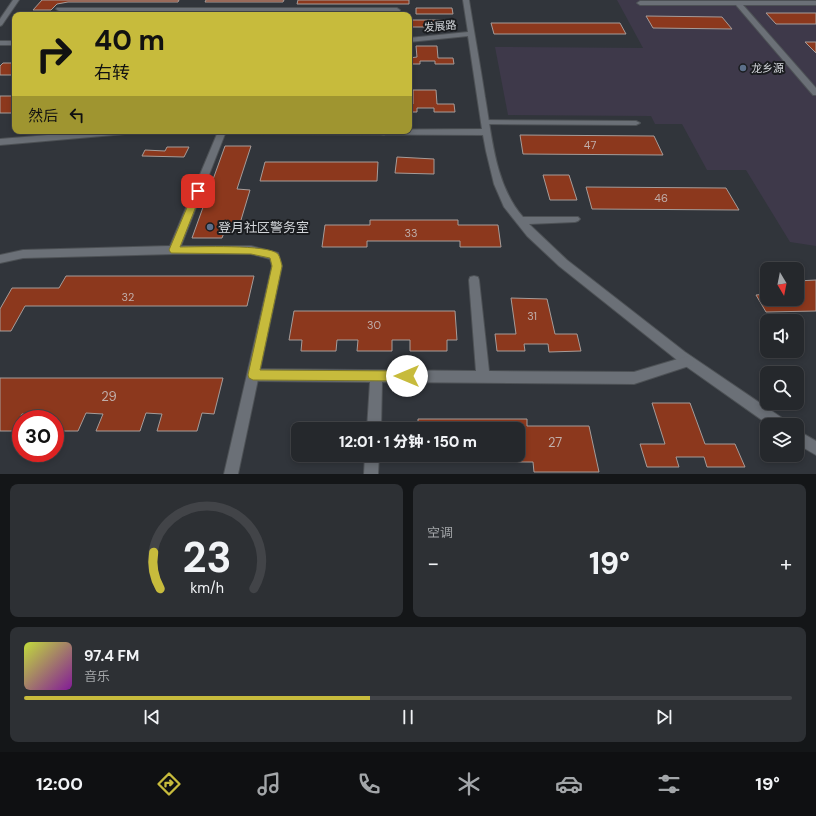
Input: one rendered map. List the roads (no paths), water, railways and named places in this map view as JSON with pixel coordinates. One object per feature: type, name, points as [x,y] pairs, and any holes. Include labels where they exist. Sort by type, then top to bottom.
[{"type":"street","points":[[0,24],[16,0]]},
{"type":"street","points":[[466,0],[490,151],[499,184],[509,207],[563,263],[688,361],[770,418]]},
{"type":"street","points":[[640,2],[816,3]]},
{"type":"street","points":[[738,3],[816,93]]},
{"type":"street","points":[[59,9],[159,12],[397,10],[397,12]]},
{"type":"street","name":"发展路","points":[[412,40],[472,34]]},
{"type":"street","points":[[0,42],[12,43]]},
{"type":"street","points":[[412,130],[636,123]]},
{"type":"street","points":[[0,142],[91,134]]},
{"type":"street","points":[[174,250],[221,134]]},
{"type":"street","points":[[521,221],[575,218]]},
{"type":"street","points":[[0,259],[23,254],[174,250],[251,250],[274,256],[277,266],[231,474]]},
{"type":"street","points":[[474,280],[483,376]]},
{"type":"street","points":[[253,375],[634,378],[688,361]]},
{"type":"street","points":[[374,422],[376,376]]},
{"type":"street","points":[[804,440],[816,448]]},
{"type":"street","points":[[371,474],[372,462]]},
{"type":"place","name":"龙乡源","points":[[743,68]]},
{"type":"place","name":"登月社区警务室","points":[[210,227]]}]
